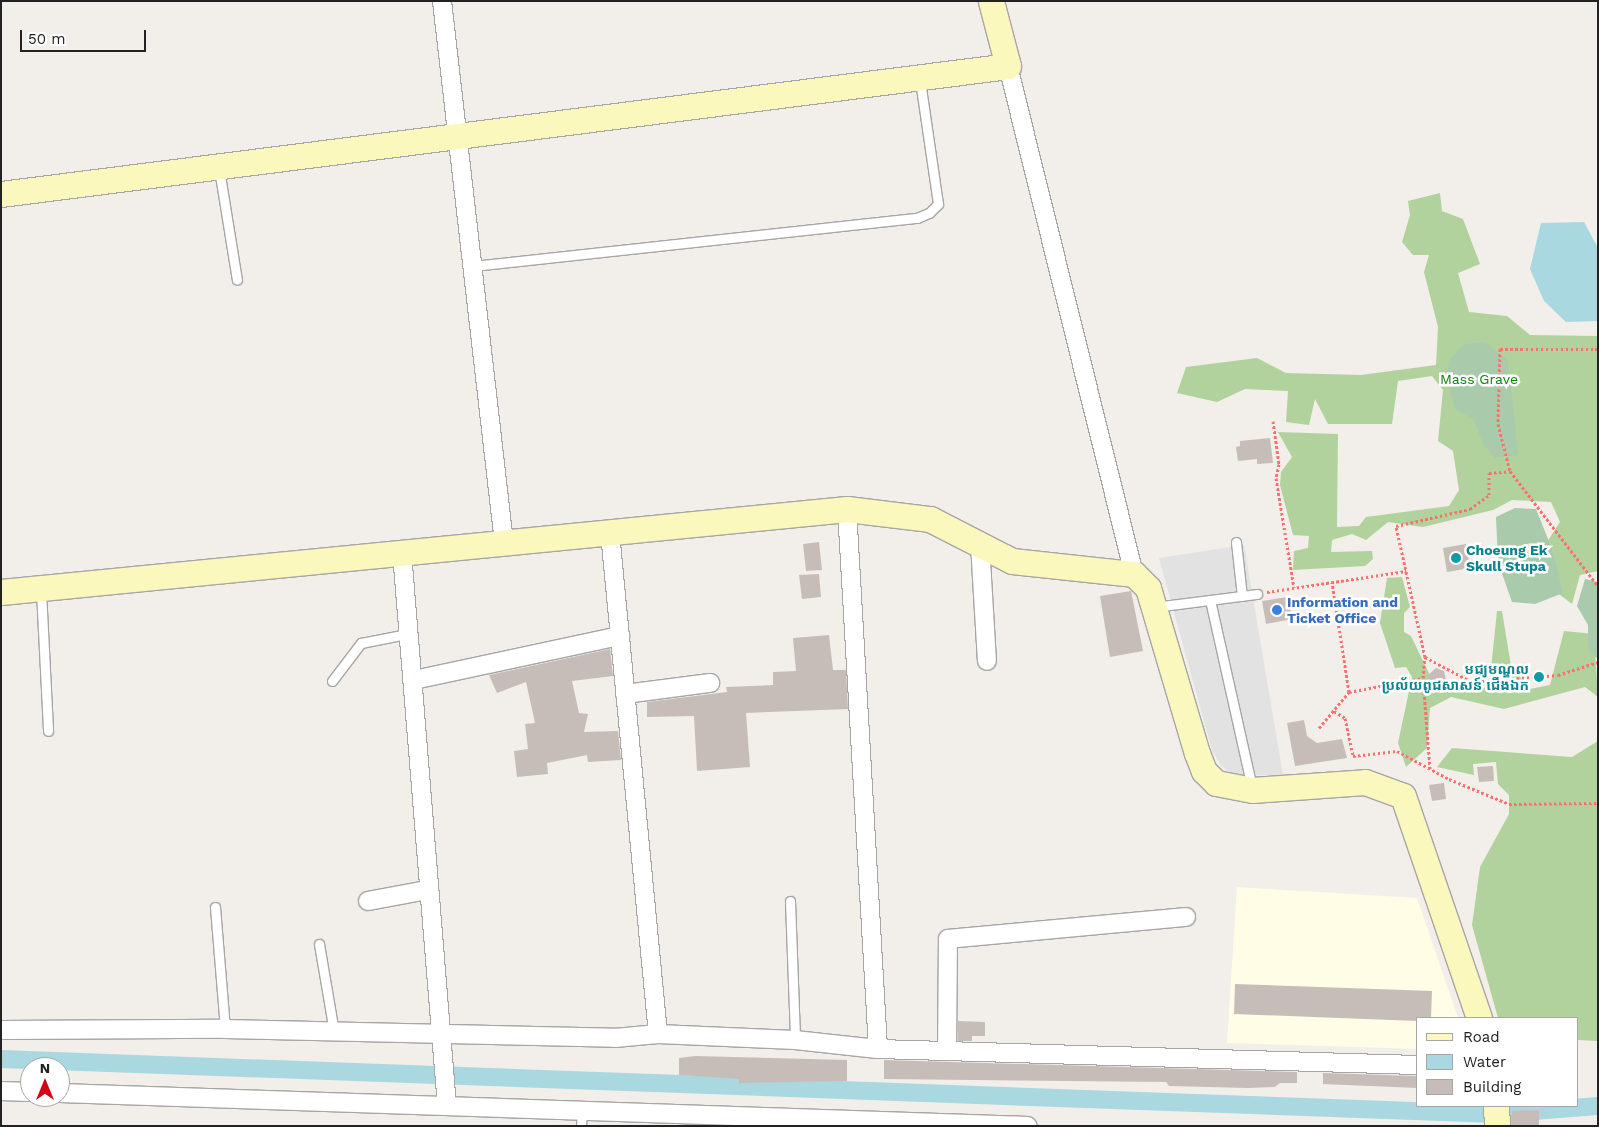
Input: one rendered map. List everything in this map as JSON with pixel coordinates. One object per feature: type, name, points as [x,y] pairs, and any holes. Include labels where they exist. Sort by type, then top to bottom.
[{"type":"street","points":[[442,1],[456,139],[473,266],[504,544]]},
{"type":"street","points":[[991,1],[1134,574],[1148,588],[1155,607],[1204,771],[1216,783],[1252,790],[1365,782],[1403,796],[1479,1017]]},
{"type":"street","points":[[1,194],[456,139],[1008,66]]},
{"type":"street","points":[[1,592],[846,509],[930,519],[1012,561],[1134,574]]},
{"type":"street","points":[[846,509],[878,1049]]},
{"type":"street","points":[[610,533],[658,1034]]},
{"type":"street","points":[[980,544],[987,661]]},
{"type":"street","points":[[402,553],[407,634],[414,680],[428,890],[442,1034],[446,1098]]},
{"type":"street","points":[[414,680],[620,636]]},
{"type":"street","points":[[625,694],[710,683]]},
{"type":"street","points":[[368,902],[428,890]]},
{"type":"street","points":[[947,1051],[948,939],[1186,917]]},
{"type":"street","points":[[1,1030],[225,1029],[615,1038],[658,1034],[795,1040],[878,1049],[1416,1066]]},
{"type":"street","points":[[1,1091],[20,1092]]},
{"type":"street","points":[[70,1093],[446,1098],[582,1118],[1027,1126]]},
{"type":"street","points":[[1496,1107],[1498,1126]]},
{"type":"lane","points":[[473,266],[907,219],[929,213],[938,204],[920,78]]},
{"type":"lane","points":[[219,169],[237,280]]},
{"type":"lane","points":[[1236,542],[1242,596]]},
{"type":"lane","points":[[41,588],[48,731]]},
{"type":"lane","points":[[1155,607],[1257,594]]},
{"type":"lane","points":[[1210,600],[1252,790]]},
{"type":"lane","points":[[332,681],[362,643],[407,634]]},
{"type":"lane","points":[[790,901],[795,1040]]},
{"type":"lane","points":[[215,907],[225,1029]]},
{"type":"lane","points":[[319,944],[334,1032]]},
{"type":"path","points":[[1598,349],[1500,349],[1498,424],[1510,471],[1598,586]]},
{"type":"path","points":[[1273,421],[1279,464],[1276,478],[1294,588]]},
{"type":"path","points":[[1430,769],[1423,678],[1425,657],[1396,526],[1470,509],[1489,495],[1489,474],[1510,471]]},
{"type":"path","points":[[1257,594],[1406,571]]},
{"type":"path","points":[[1332,582],[1349,692]]},
{"type":"path","points":[[1425,657],[1472,682],[1558,675],[1598,662]]},
{"type":"path","points":[[1320,728],[1349,692],[1423,678]]},
{"type":"path","points":[[1334,711],[1345,718],[1353,756],[1397,751],[1430,769],[1509,804],[1598,803]]},
{"type":"shaded area","points":[[1244,545],[1283,775],[1232,775],[1220,764],[1212,750],[1159,558]]},
{"type":"shaded area","points":[[1237,887],[1417,898],[1458,1017],[1416,1017],[1416,1049],[1227,1043]]},
{"type":"green space","points":[[1440,193],[1442,211],[1463,219],[1480,264],[1458,273],[1469,312],[1507,316],[1530,335],[1598,336],[1598,571],[1580,575],[1572,604],[1547,585],[1545,545],[1560,522],[1551,502],[1512,500],[1493,510],[1423,527],[1388,522],[1366,540],[1352,534],[1332,540],[1331,552],[1372,551],[1373,559],[1365,566],[1293,570],[1294,551],[1308,548],[1309,536],[1293,535],[1280,485],[1281,472],[1292,457],[1278,432],[1338,434],[1337,527],[1359,526],[1366,517],[1449,506],[1459,490],[1453,451],[1438,441],[1443,390],[1432,376],[1398,381],[1392,424],[1328,424],[1315,399],[1309,425],[1286,422],[1288,391],[1245,389],[1217,402],[1177,393],[1186,367],[1257,358],[1286,373],[1361,375],[1436,365],[1438,327],[1424,272],[1429,255],[1413,255],[1402,242],[1410,215],[1408,201]]},
{"type":"green space","name":"Mass Grave","points":[[1485,342],[1508,360],[1518,455],[1495,458],[1483,444],[1474,420],[1455,409],[1446,377],[1449,360],[1464,344]]},
{"type":"green space","points":[[1515,508],[1536,509],[1552,549],[1563,593],[1535,604],[1512,602],[1498,562],[1496,517]]},
{"type":"green space","points":[[1402,577],[1410,607],[1404,613],[1404,632],[1411,636],[1437,690],[1462,686],[1489,688],[1497,611],[1502,611],[1511,666],[1530,689],[1550,685],[1564,631],[1594,634],[1598,697],[1585,687],[1504,709],[1451,697],[1430,708],[1427,748],[1406,767],[1398,743],[1412,677],[1406,667],[1395,668],[1380,623],[1387,578]]},
{"type":"green space","points":[[1585,579],[1598,582],[1598,659],[1588,650],[1588,625],[1577,606]]},
{"type":"green space","points":[[1598,741],[1598,1041],[1579,1040],[1579,1017],[1498,1017],[1472,925],[1480,867],[1509,814],[1509,795],[1498,784],[1496,762],[1473,764],[1474,775],[1437,767],[1452,748],[1572,757]]},
{"type":"water","points":[[1584,222],[1598,248],[1598,321],[1566,322],[1544,301],[1530,269],[1541,223]]},
{"type":"building","points":[[1270,438],[1273,463],[1257,464],[1257,459],[1238,461],[1236,447],[1240,446],[1240,441]]},
{"type":"building","points":[[819,542],[822,570],[806,571],[803,544]]},
{"type":"building","name":"Choeung Ek Skull Stupa","points":[[1466,544],[1470,568],[1447,572],[1443,548]]},
{"type":"building","points":[[819,574],[821,597],[802,599],[799,575]]},
{"type":"building","points":[[1131,591],[1143,651],[1110,657],[1100,596]]},
{"type":"building","name":"Information and Ticket Office","points":[[1288,597],[1292,619],[1266,624],[1262,601]]},
{"type":"building","points":[[829,635],[833,670],[846,670],[848,709],[746,713],[750,767],[697,771],[694,716],[647,717],[647,702],[727,692],[726,687],[773,685],[773,672],[796,671],[793,638]]},
{"type":"building","points":[[610,649],[613,676],[572,681],[579,713],[588,714],[584,732],[618,731],[621,760],[588,762],[587,755],[547,763],[548,774],[517,777],[514,751],[528,749],[525,724],[535,723],[526,682],[497,693],[489,675]]},
{"type":"building","points":[[1436,668],[1444,671],[1446,680],[1439,687],[1430,685],[1428,675]]},
{"type":"building","points":[[1304,720],[1307,736],[1317,743],[1342,739],[1347,758],[1295,766],[1287,723]]},
{"type":"building","points":[[1493,766],[1494,781],[1479,782],[1477,767]]},
{"type":"building","points":[[1444,783],[1446,799],[1432,801],[1429,785]]},
{"type":"building","points":[[1235,984],[1432,991],[1431,1017],[1416,1017],[1416,1021],[1234,1014]]},
{"type":"building","points":[[958,1021],[985,1022],[985,1036],[972,1036],[972,1041],[958,1041]]},
{"type":"building","points":[[695,1056],[847,1060],[847,1081],[739,1083],[739,1079],[679,1075],[679,1058]]},
{"type":"building","points":[[884,1060],[1297,1072],[1297,1083],[1280,1083],[1275,1087],[1248,1088],[1169,1086],[1166,1082],[884,1079]]},
{"type":"building","points":[[1323,1073],[1416,1076],[1416,1088],[1323,1084]]},
{"type":"building","points":[[1539,1110],[1539,1126],[1511,1126],[1512,1111]]},
{"type":"waterway","points":[[1,1059],[1496,1114],[1598,1106]]},
{"type":"place","name":"Choeung Ek Skull Stupa","points":[[1456,558]]},
{"type":"place","name":"Information and Ticket Office","points":[[1277,610]]},
{"type":"place","name":"មជ្ឈមណ្ឌល ប្រល័យពូជសាសន៍ ជើងឯក","points":[[1539,677]]}]
